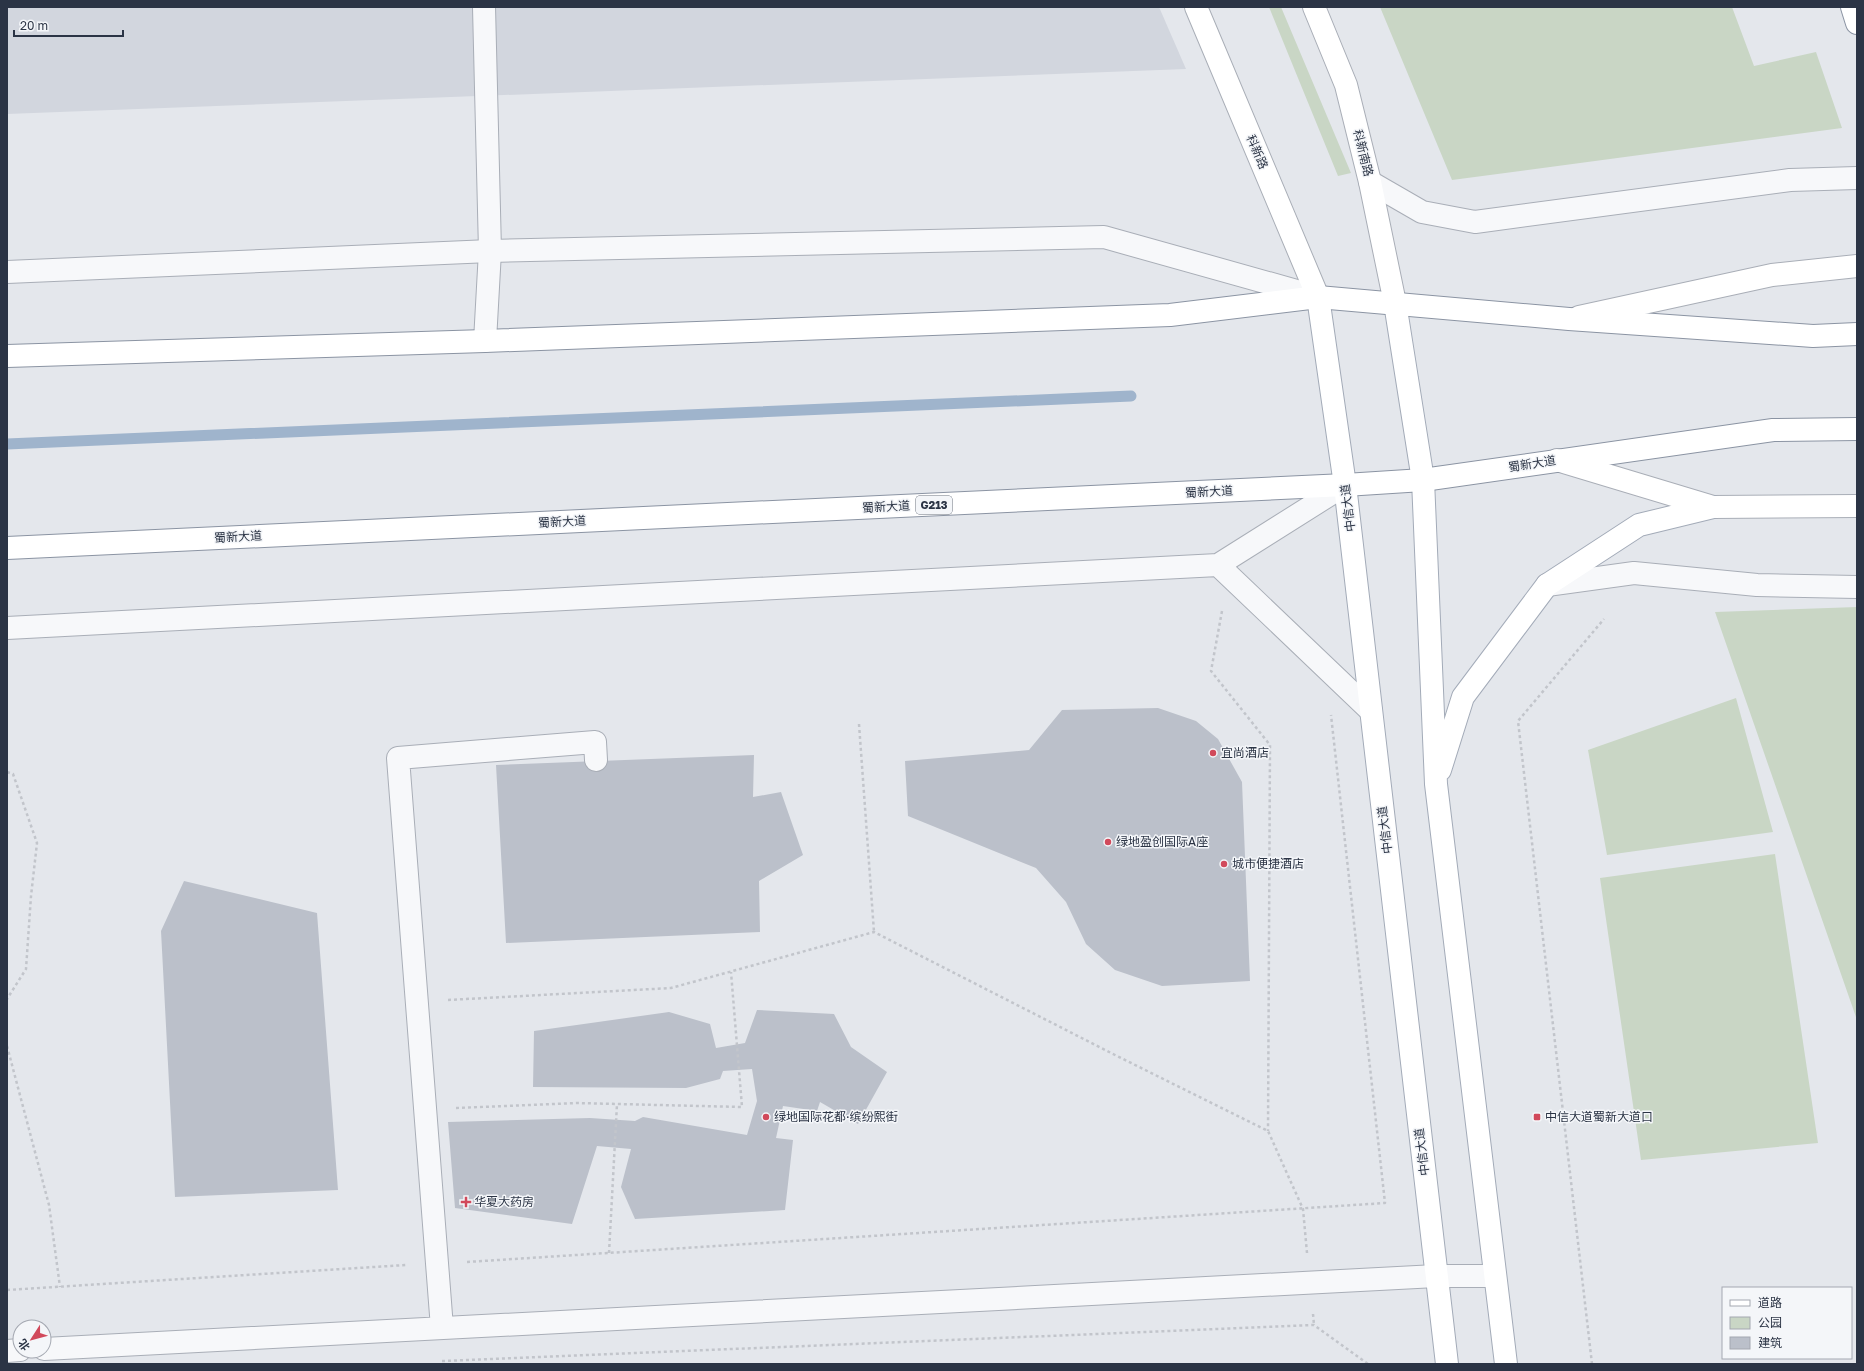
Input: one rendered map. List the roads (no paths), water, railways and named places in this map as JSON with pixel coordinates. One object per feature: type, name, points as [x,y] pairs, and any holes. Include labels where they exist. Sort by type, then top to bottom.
[{"type":"main road","name":"科新路","points":[[1196,7],[1318,297]]},
{"type":"main road","name":"科新南路","points":[[1314,7],[1346,85],[1370,182],[1395,303]]},
{"type":"main road","points":[[1852,7],[1857,23]]},
{"type":"main road","points":[[1569,319],[1772,274],[1857,266]]},
{"type":"main road","points":[[7,356],[485,341],[1170,315],[1318,297],[1569,319],[1813,336],[1857,334]]},
{"type":"main road","name":"中信大道","points":[[1318,297],[1345,485],[1436,1276],[1448,1364]]},
{"type":"main road","points":[[1395,303],[1424,480],[1436,784],[1506,1364]]},
{"type":"main road","name":"蜀新大道","points":[[7,548],[1345,485],[1424,480],[1773,430],[1857,430]]},
{"type":"main road","points":[[1557,460],[1713,507]]},
{"type":"main road","points":[[1436,784],[1463,697],[1547,584],[1639,525],[1713,507],[1857,506]]},
{"type":"street","points":[[484,7],[490,251],[485,341]]},
{"type":"street","points":[[1370,182],[1422,212],[1475,222],[1790,180],[1857,178]]},
{"type":"street","points":[[7,272],[490,251],[1104,237],[1318,297]]},
{"type":"street","points":[[7,628],[1218,565],[1345,485]]},
{"type":"street","points":[[1218,565],[1371,711]]},
{"type":"street","points":[[1547,584],[1634,573],[1757,585],[1857,587]]},
{"type":"street","points":[[442,1328],[398,758],[595,742],[596,760]]},
{"type":"street","points":[[52,1349],[1436,1276],[1495,1276]]},
{"type":"waterway","points":[[7,444],[1131,396]]},
{"type":"place","name":"宜尚酒店","points":[[1213,753]]},
{"type":"place","name":"绿地盈创国际A座","points":[[1108,842]]},
{"type":"place","name":"城市便捷酒店","points":[[1224,864]]},
{"type":"place","name":"绿地国际花都·缤纷熙街","points":[[766,1117]]},
{"type":"place","name":"中信大道蜀新大道口","points":[[1537,1117]]},
{"type":"place","name":"华夏大药房","points":[[466,1202]]}]
